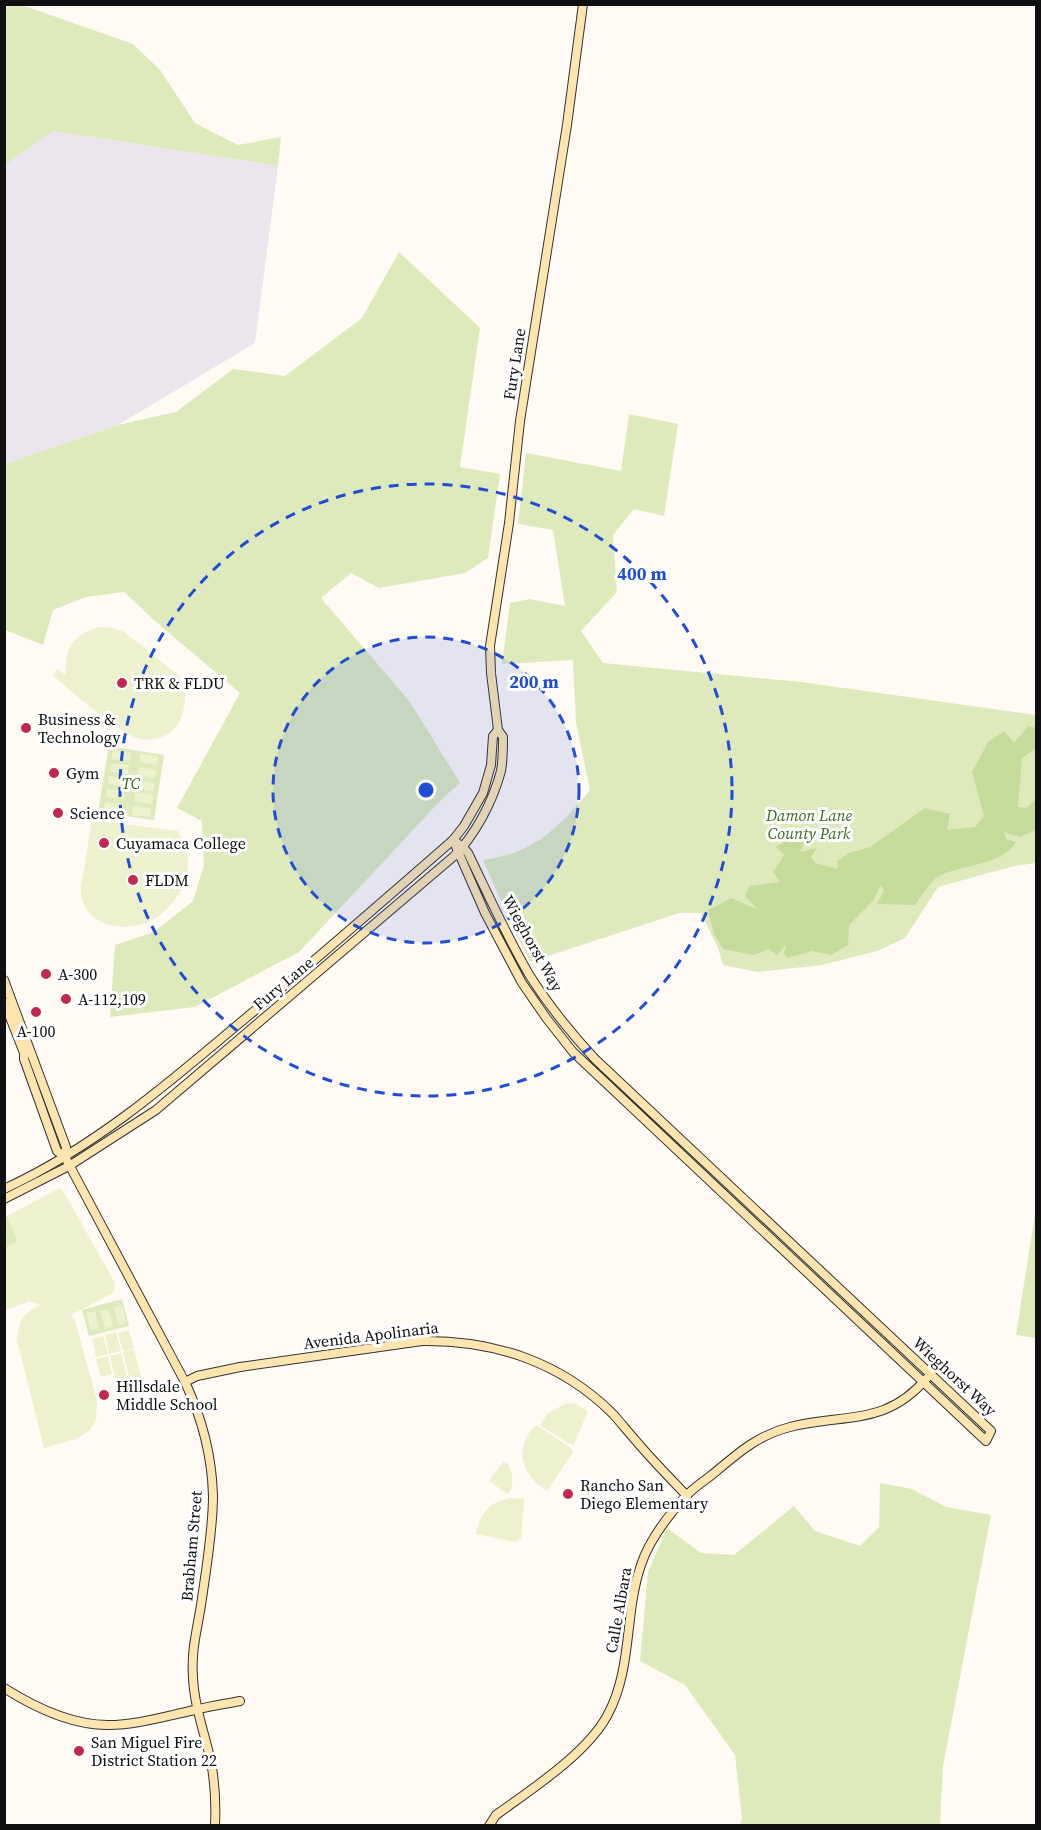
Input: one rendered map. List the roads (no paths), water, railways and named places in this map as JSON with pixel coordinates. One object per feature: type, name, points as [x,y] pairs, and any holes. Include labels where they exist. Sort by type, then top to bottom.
[{"type":"street","name":"Fury Lane","points":[[4,1198],[69,1166],[156,1110],[460,850],[488,808],[501,769],[503,737],[498,730],[490,646],[509,523],[520,421],[567,125],[583,4]]},
{"type":"street","name":"Fury Lane","points":[[4,1189],[65,1157],[103,1133],[154,1095],[321,956],[453,840],[483,793],[491,765],[493,736],[498,730]]},
{"type":"street","name":"Wieghorst Way","points":[[453,840],[460,850],[485,913],[522,983],[573,1052],[986,1441],[991,1431],[595,1059],[575,1037],[551,1007],[531,976],[468,853],[460,850]]},
{"type":"street","points":[[4,980],[66,1147],[65,1157]]},
{"type":"street","points":[[4,1002],[57,1151],[65,1157]]},
{"type":"street","name":"Brabham Street","points":[[65,1157],[185,1382],[197,1407],[206,1442],[213,1497],[201,1607],[192,1649],[193,1679],[216,1801],[215,1826]]},
{"type":"street","name":"Avenida Apolinaria","points":[[185,1382],[197,1376],[240,1368],[422,1341],[449,1341],[487,1346],[526,1358],[555,1371],[593,1397],[613,1415],[687,1496]]},
{"type":"street","name":"Calle Albara","points":[[489,1826],[496,1815],[586,1745],[608,1715],[617,1694],[625,1660],[641,1564],[663,1522],[687,1496],[757,1439],[791,1427],[883,1411],[902,1402],[931,1374]]},
{"type":"street","points":[[4,1688],[22,1700],[56,1714],[108,1725],[148,1721],[240,1701]]},
{"type":"place","name":"TRK & FLDU","points":[[122,683]]},
{"type":"place","name":"Business & Technology","points":[[26,728]]},
{"type":"place","name":"Gym","points":[[54,773]]},
{"type":"place","name":"Science","points":[[58,813]]},
{"type":"place","name":"Cuyamaca College","points":[[104,843]]},
{"type":"place","name":"FLDM","points":[[133,880]]},
{"type":"place","name":"A-300","points":[[46,974]]},
{"type":"place","name":"A-112,109","points":[[66,999]]},
{"type":"place","name":"A-100","points":[[36,1012]]},
{"type":"place","name":"Hillsdale Middle School","points":[[104,1395]]},
{"type":"place","name":"Rancho San Diego Elementary","points":[[568,1494]]},
{"type":"place","name":"San Miguel Fire District Station 22","points":[[79,1751]]},
{"type":"park label","name":"TC","points":[[131,783]]},
{"type":"park label","name":"Damon Lane County Park","points":[[809,824]]}]
